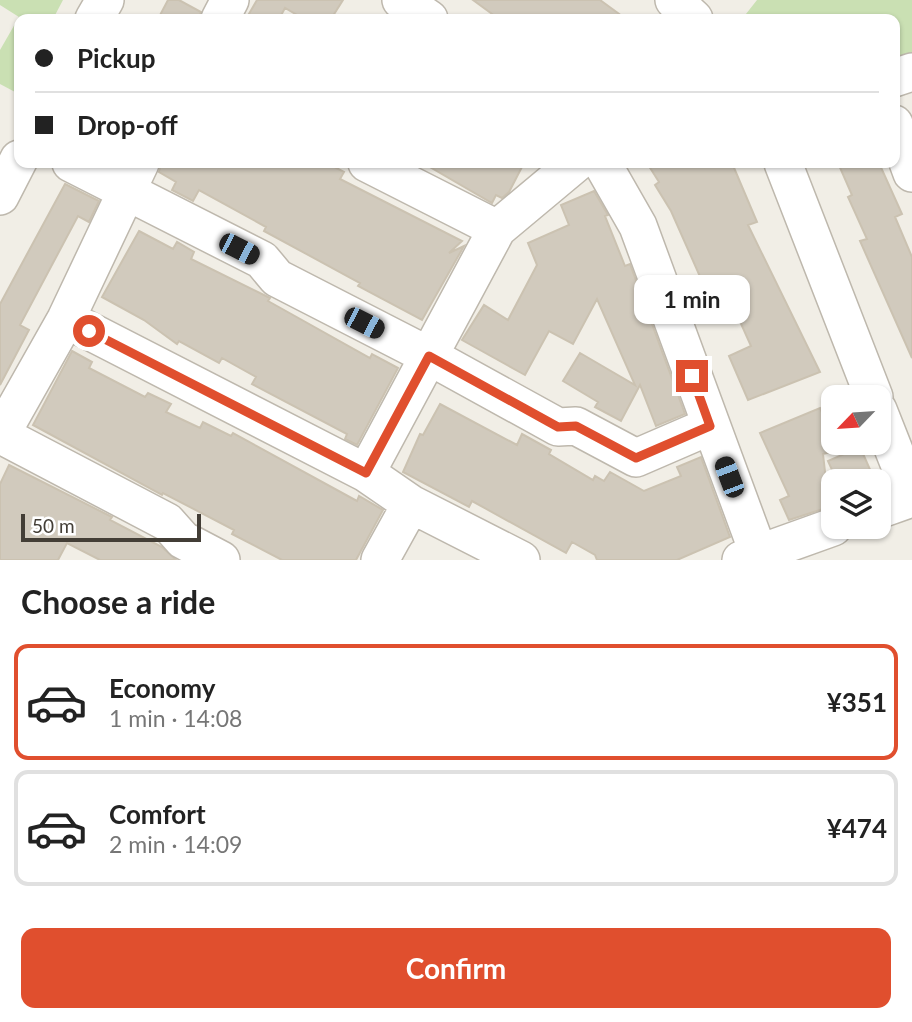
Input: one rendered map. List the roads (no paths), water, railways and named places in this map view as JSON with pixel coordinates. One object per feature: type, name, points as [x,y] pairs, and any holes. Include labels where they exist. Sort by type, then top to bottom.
[{"type":"street","points":[[401,0],[422,14]]},
{"type":"street","points":[[674,0],[689,14]]},
{"type":"street","points":[[900,140],[912,173]]},
{"type":"street","points":[[0,196],[14,168]]},
{"type":"street","points":[[94,168],[132,176],[262,260],[277,278],[429,356],[558,427],[576,426],[636,458],[710,426]]},
{"type":"street","points":[[377,168],[497,229]]},
{"type":"street","points":[[366,473],[497,229],[570,168]]},
{"type":"street","points":[[605,168],[638,226],[754,558],[821,532]]},
{"type":"street","points":[[785,168],[869,385]]},
{"type":"street","points":[[132,176],[66,319],[0,435],[167,522],[183,540],[220,560]]},
{"type":"street","points":[[66,319],[366,473],[411,504],[521,560]]},
{"type":"street","points":[[891,443],[912,497],[891,505]]},
{"type":"street","points":[[380,560],[411,504]]}]
